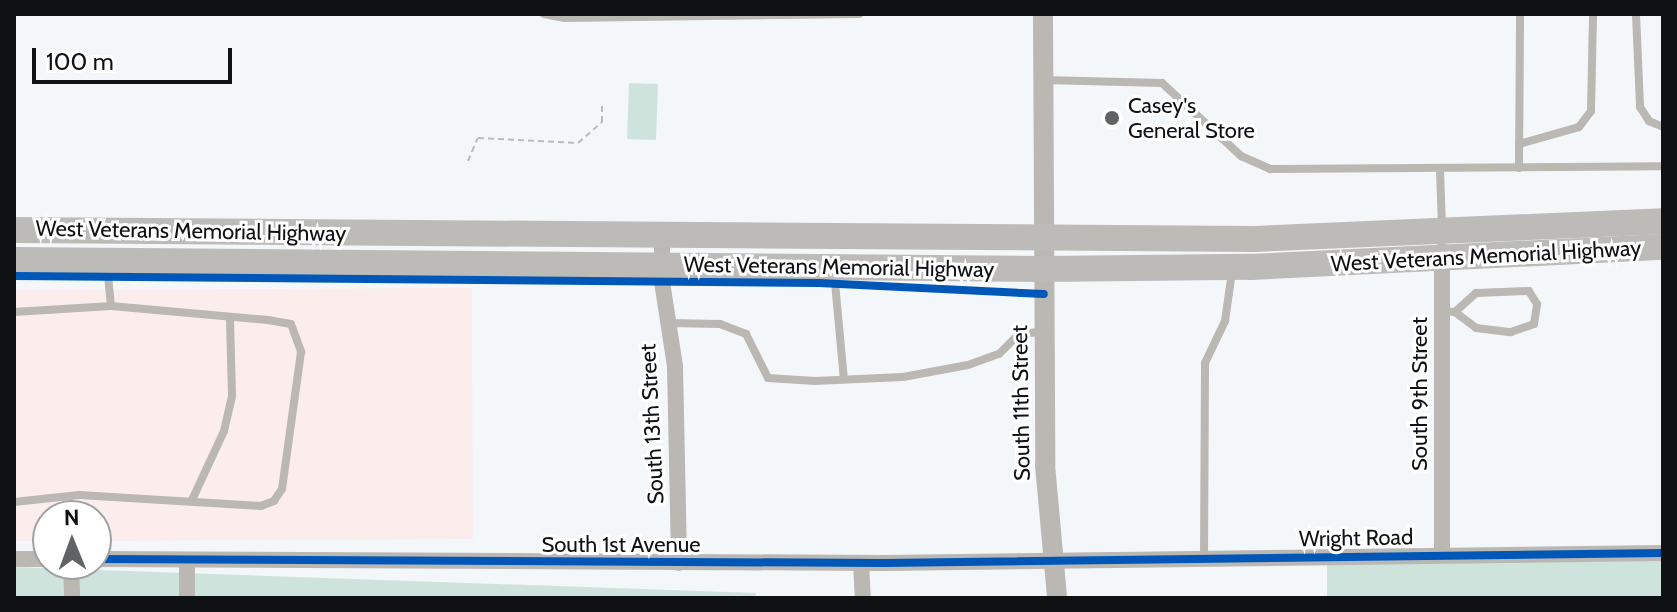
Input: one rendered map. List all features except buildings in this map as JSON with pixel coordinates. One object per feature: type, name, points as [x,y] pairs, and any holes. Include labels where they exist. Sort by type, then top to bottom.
[{"type":"main road","name":"West Veterans Memorial Highway","points":[[14,230],[1043,239],[1442,233],[1663,221]]},
{"type":"main road","name":"West Veterans Memorial Highway","points":[[14,260],[1043,269],[1442,260],[1663,247]]},
{"type":"street","name":"South 11th Street","points":[[1043,14],[1044,331],[1051,561],[1057,598]]},
{"type":"street","name":"South 9th Street","points":[[1442,233],[1449,312],[1442,554]]},
{"type":"street","name":"South 13th Street","points":[[662,235],[661,265],[675,366],[679,563]]},
{"type":"street","name":"Wright Road","points":[[1051,561],[1663,553]]},
{"type":"street","name":"South 1st Avenue","points":[[112,559],[679,563],[1051,561]]},
{"type":"street","points":[[187,560],[187,598]]},
{"type":"street","points":[[861,563],[863,598]]},
{"type":"lane","points":[[544,14],[565,18],[859,14]]},
{"type":"lane","points":[[1519,168],[1520,14]]},
{"type":"lane","points":[[1519,144],[1579,127],[1591,111],[1593,14]]},
{"type":"lane","points":[[1636,14],[1640,107],[1649,121],[1663,127]]},
{"type":"lane","points":[[1043,80],[1162,83],[1241,156],[1270,169],[1663,166]]},
{"type":"lane","points":[[1440,169],[1442,233]]},
{"type":"lane","points":[[107,261],[111,306]]},
{"type":"lane","points":[[834,267],[844,379]]},
{"type":"lane","points":[[1204,560],[1205,363],[1225,321],[1233,267]]},
{"type":"lane","points":[[1529,291],[1537,304],[1534,324],[1511,332],[1476,328],[1449,312],[1476,293],[1529,291]]},
{"type":"lane","points":[[14,312],[111,306],[291,324],[299,335],[301,352],[282,489],[274,501],[261,506],[70,495],[14,502]]},
{"type":"lane","points":[[192,500],[224,431],[232,396],[230,319]]},
{"type":"lane","points":[[669,323],[720,324],[746,334],[768,378],[903,377],[968,365],[999,354],[1018,335],[1044,331]]},
{"type":"path","points":[[468,161],[478,138],[578,143],[602,122],[602,103]]},
{"type":"shaded area","points":[[472,288],[473,539],[112,541],[112,500],[32,500],[32,541],[14,541],[14,290]]},
{"type":"green space","points":[[629,83],[658,84],[656,140],[627,139]]},
{"type":"green space","points":[[1327,561],[1663,561],[1663,598],[1327,598]]},
{"type":"green space","points":[[14,567],[32,568],[32,580],[112,580],[112,570],[756,593],[755,598],[14,598]]},
{"type":"cycle path","points":[[14,276],[819,283],[1044,294]]},
{"type":"cycle path","points":[[112,559],[884,563],[1663,553]]},
{"type":"place","name":"Casey's General Store","points":[[1112,118]]}]
